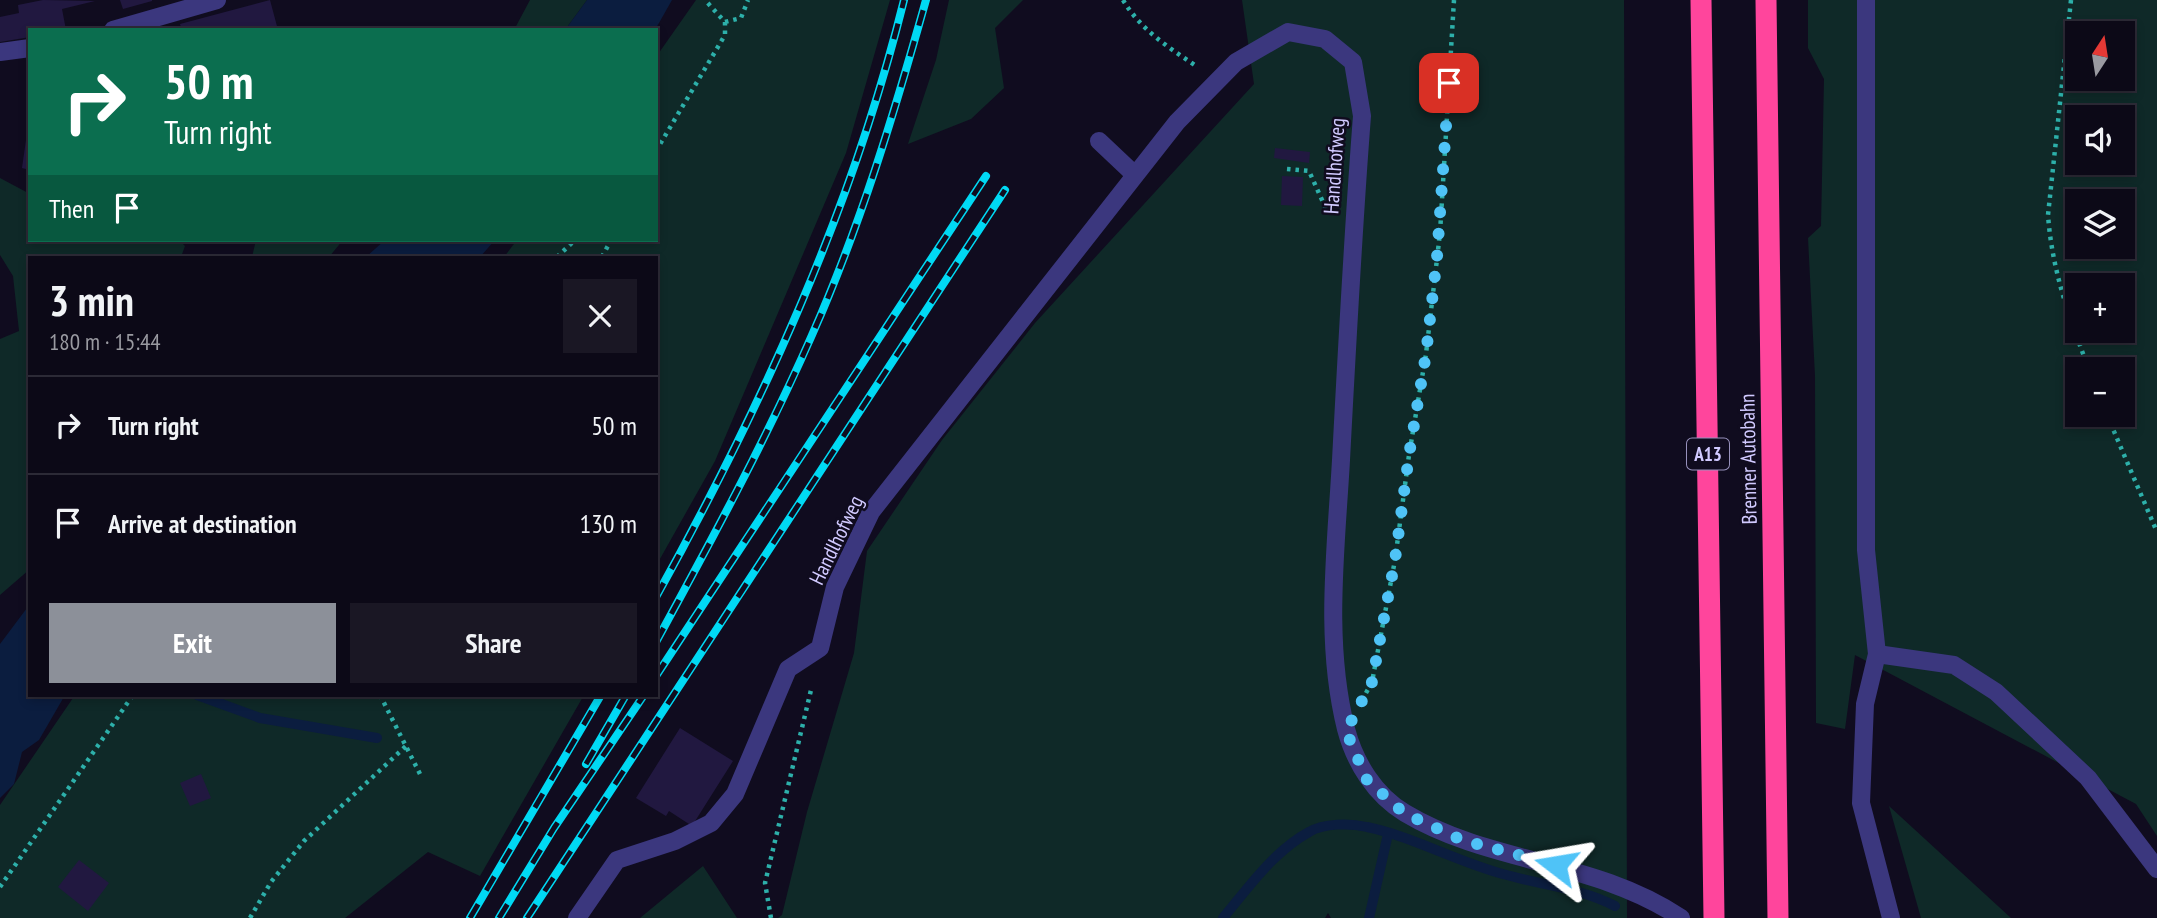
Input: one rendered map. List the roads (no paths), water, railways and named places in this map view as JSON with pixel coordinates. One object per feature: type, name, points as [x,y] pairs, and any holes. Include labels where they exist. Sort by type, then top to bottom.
[{"type":"highway","name":"Brenner Autobahn","points":[[1701,0],[1714,913]]},
{"type":"highway","name":"Brenner Autobahn","points":[[1766,0],[1771,185],[1778,918]]},
{"type":"street","points":[[120,28],[217,0]]},
{"type":"street","points":[[1866,0],[1866,550],[1877,654],[1865,704],[1861,803],[1891,918]]},
{"type":"street","name":"Handlhofweg","points":[[577,918],[617,860],[675,841],[711,823],[735,794],[788,669],[820,648],[835,587],[871,512],[1177,122],[1236,62],[1287,32],[1325,39],[1353,62],[1362,116],[1331,634],[1346,731],[1367,780],[1404,813],[1462,840],[1580,871],[1660,904],[1681,918]]},
{"type":"street","points":[[0,52],[28,48]]},
{"type":"street","points":[[1099,141],[1135,175]]},
{"type":"street","points":[[1877,654],[1954,666],[1996,692],[2088,778],[2157,869]]},
{"type":"water","points":[[587,0],[672,0],[656,28],[566,28]]},
{"type":"water","points":[[383,242],[493,242],[481,256],[367,256]]},
{"type":"water","points":[[28,607],[28,697],[64,697],[39,740],[22,752],[14,784],[0,798],[0,644]]},
{"type":"waterway","points":[[202,697],[260,718],[377,738]]},
{"type":"waterway","points":[[1223,918],[1284,849],[1315,829],[1345,824],[1384,831],[1486,869],[1574,891],[1615,906]]},
{"type":"waterway","points":[[1369,918],[1388,834]]},
{"type":"railway","points":[[658,593],[732,454],[800,306],[858,155],[904,0]]},
{"type":"railway","points":[[658,638],[757,452],[829,294],[875,170],[926,0]]},
{"type":"railway","points":[[658,673],[986,176]]},
{"type":"railway","points":[[527,918],[1005,190]]},
{"type":"railway","points":[[470,918],[600,697]]},
{"type":"railway","points":[[586,764],[625,697]]},
{"type":"railway","points":[[499,918],[554,828],[643,697]]}]
